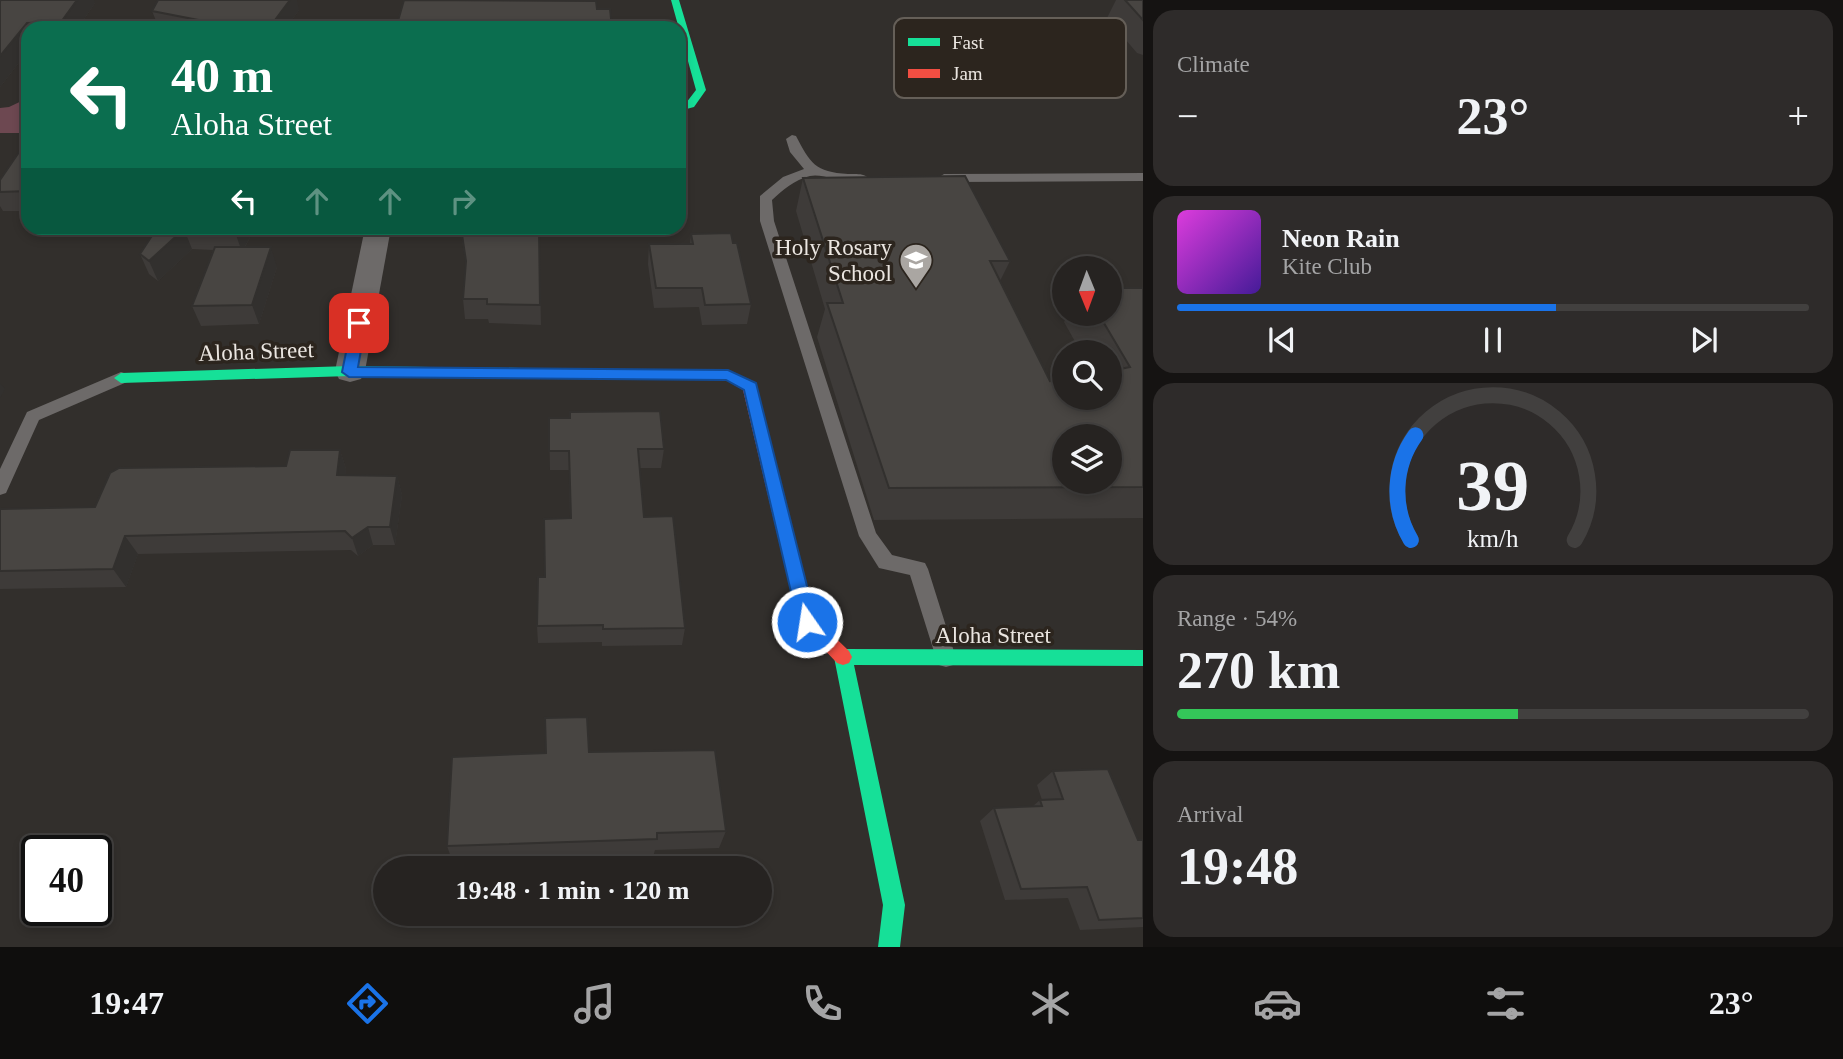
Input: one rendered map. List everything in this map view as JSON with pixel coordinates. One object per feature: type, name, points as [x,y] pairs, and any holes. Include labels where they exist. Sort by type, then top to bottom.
[{"type":"street","points":[[675,0],[681,21]]},
{"type":"street","points":[[686,38],[701,90],[690,105],[686,106]]},
{"type":"street","points":[[349,372],[377,235]]},
{"type":"street","name":"Aloha Street","points":[[121,378],[349,372],[728,375],[751,387],[807,622],[843,657],[1143,657]]},
{"type":"street","points":[[843,657],[894,905],[889,947]]},
{"type":"lane","points":[[792,139],[797,157],[811,171]]},
{"type":"lane","points":[[872,178],[845,178],[811,171],[788,180],[765,199],[767,221],[868,536],[886,562],[918,569],[946,658]]},
{"type":"lane","points":[[926,178],[1143,177]]},
{"type":"lane","points":[[0,488],[33,416],[121,378]]},
{"type":"shaded area","points":[[21,101],[21,133],[0,133],[0,108]]},
{"type":"building","points":[[77,0],[62,21],[21,21],[21,30],[0,56],[0,1]]},
{"type":"building","points":[[158,0],[290,0],[274,21],[197,21],[152,11]]},
{"type":"building","points":[[404,0],[596,1],[597,9],[610,9],[611,21],[398,21]]},
{"type":"building","points":[[1125,0],[1143,0],[1143,20]]},
{"type":"building","points":[[21,149],[21,191],[0,192],[0,180]]},
{"type":"building","points":[[965,176],[1010,261],[990,261],[1052,381],[1052,410],[1122,410],[1122,369],[1130,367],[1122,354],[1122,340],[1114,340],[1106,326],[1122,326],[1122,288],[1143,288],[1143,487],[1122,487],[1122,424],[1052,424],[1052,487],[889,488],[827,303],[843,303],[803,178]]},
{"type":"building","points":[[731,233],[733,243],[737,243],[751,304],[705,305],[702,288],[656,288],[649,244],[693,244],[691,234]]},
{"type":"building","points":[[152,235],[177,235],[149,261],[140,254]]},
{"type":"building","points":[[462,235],[539,235],[540,305],[487,304],[487,299],[463,299],[466,261]]},
{"type":"building","points":[[215,247],[271,247],[252,305],[192,306]]},
{"type":"building","points":[[660,411],[664,449],[638,449],[644,517],[673,516],[685,628],[603,629],[603,625],[537,626],[538,577],[545,577],[544,519],[571,518],[569,451],[549,451],[549,418],[570,418],[570,412]]},
{"type":"building","points":[[290,450],[340,450],[337,475],[397,476],[390,527],[368,527],[352,538],[345,531],[125,536],[113,569],[0,571],[0,509],[95,507],[110,473],[119,468],[286,466]]},
{"type":"building","points":[[587,717],[589,752],[715,750],[726,831],[657,833],[657,839],[447,846],[452,757],[546,753],[545,718]]},
{"type":"building","points":[[1108,769],[1138,840],[1143,840],[1143,918],[1099,920],[1087,887],[1021,889],[994,808],[1042,806],[1040,800],[1063,799],[1053,771]]},
{"type":"traffic: fast","points":[[675,0],[681,21]]},
{"type":"traffic: fast","points":[[686,38],[701,90],[690,105],[686,106]]},
{"type":"traffic: fast","points":[[121,378],[350,371],[519,373]]},
{"type":"traffic: fast","points":[[843,657],[1143,658]]},
{"type":"traffic: fast","points":[[843,657],[894,905],[889,947]]},
{"type":"traffic: jam","points":[[519,373],[728,375],[750,387],[807,622],[843,657]]},
{"type":"place","name":"Holy Rosary School","points":[[916,290]]},
{"type":"route","points":[[359,323],[349,372],[728,375],[751,387],[807,622]]}]
